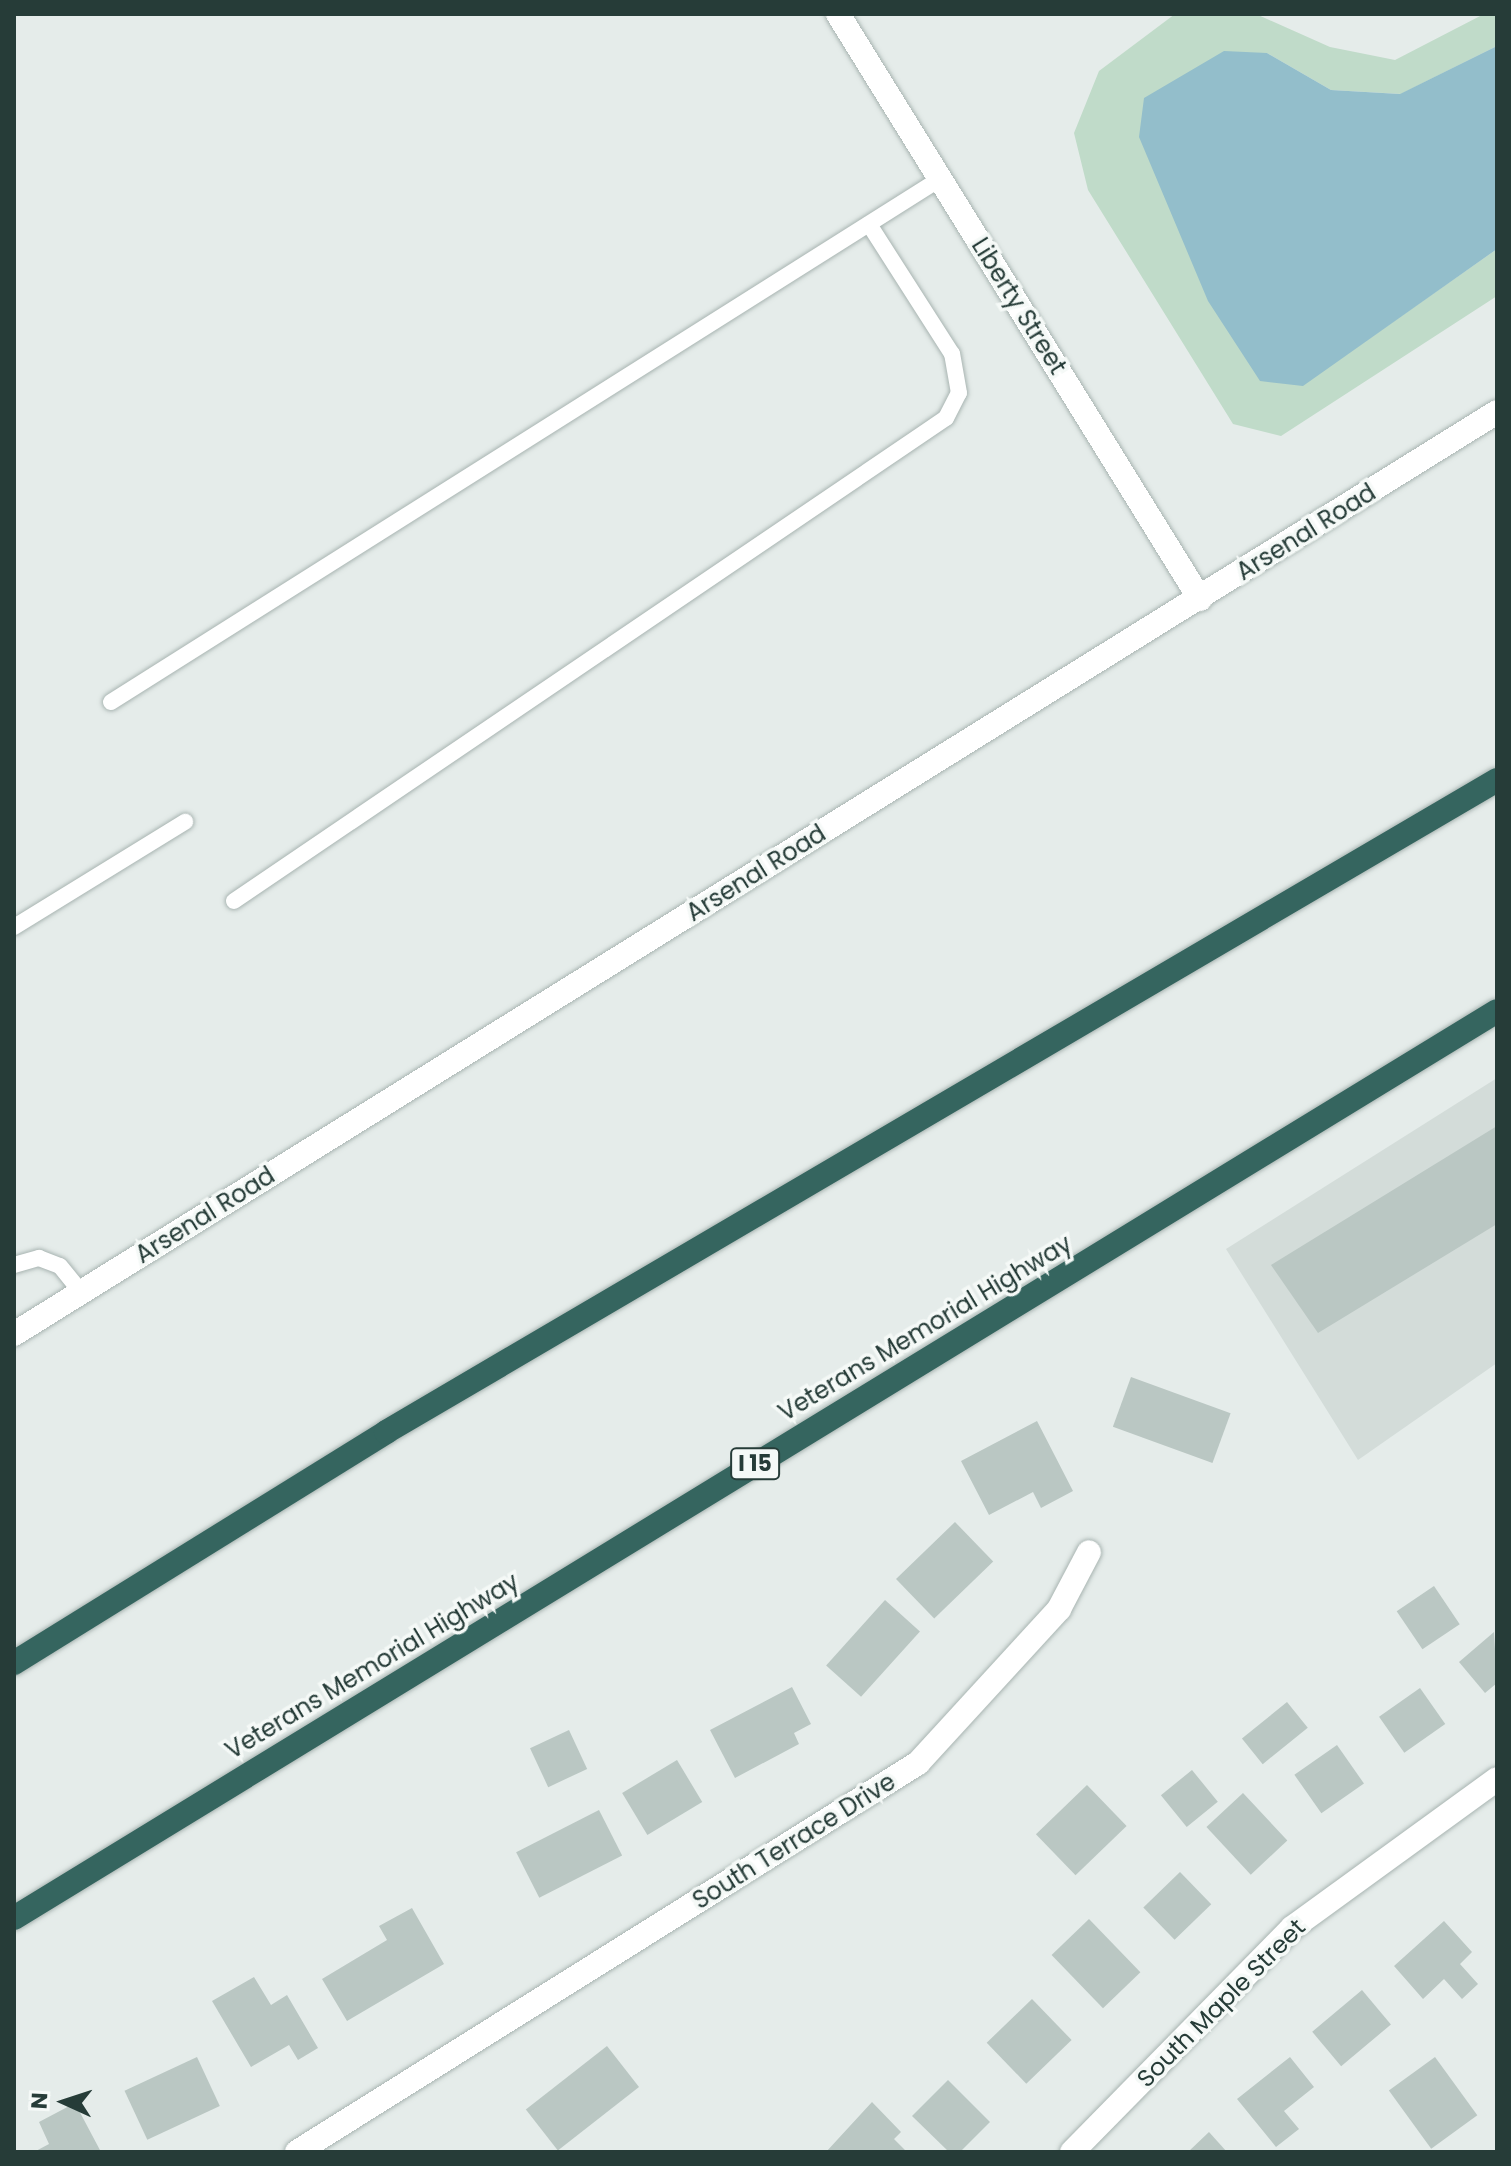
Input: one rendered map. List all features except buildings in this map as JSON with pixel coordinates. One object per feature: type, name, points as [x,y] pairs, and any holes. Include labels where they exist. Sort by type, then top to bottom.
[{"type":"highway","points":[[14,1663],[386,1432],[1497,780]]},
{"type":"highway","name":"Veterans Memorial Highway","points":[[14,1918],[1497,1011]]},
{"type":"street","name":"Liberty Street","points":[[838,14],[1200,599]]},
{"type":"street","name":"Arsenal Road","points":[[14,1334],[1497,412]]},
{"type":"street","name":"South Terrace Drive","points":[[297,2152],[918,1763],[1059,1609],[1089,1552]]},
{"type":"street","name":"South Maple Street","points":[[1072,2152],[1292,1928],[1497,1779]]},
{"type":"lane","points":[[111,702],[940,179]]},
{"type":"lane","points":[[234,901],[946,418],[959,393],[952,354],[869,224]]},
{"type":"lane","points":[[14,927],[185,822]]},
{"type":"lane","points":[[14,1265],[39,1258],[60,1266],[81,1292]]},
{"type":"shaded area","points":[[1497,1078],[1497,1363],[1358,1460],[1226,1249]]},
{"type":"green space","points":[[1175,14],[1256,14],[1330,47],[1395,60],[1484,14],[1497,14],[1497,46],[1401,94],[1331,90],[1267,53],[1303,385],[1497,249],[1497,296],[1281,436],[1233,424],[1088,190],[1074,133],[1099,71]]},
{"type":"water","points":[[1497,46],[1497,249],[1303,386],[1260,381],[1208,301],[1139,137],[1144,98],[1224,51],[1267,53],[1331,90],[1400,94]]}]
